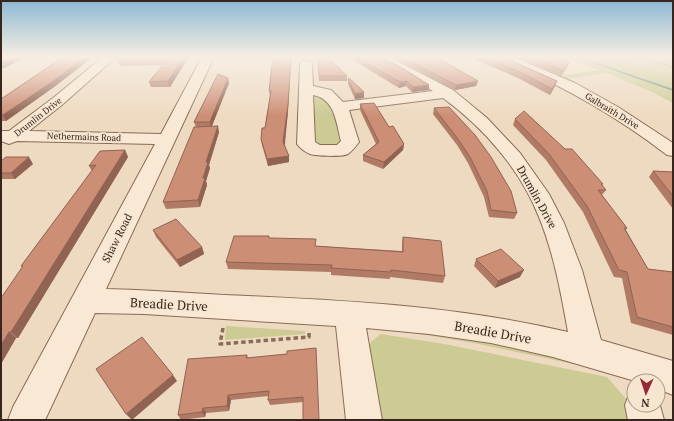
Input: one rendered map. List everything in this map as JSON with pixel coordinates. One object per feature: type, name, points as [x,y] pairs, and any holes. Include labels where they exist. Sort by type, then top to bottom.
[{"type":"street","name":"Drumlin Drive","points":[[5,139],[58,101],[87,77]]},
{"type":"street","name":"Shaw Road","points":[[26,420],[198,77]]},
{"type":"street","points":[[306,77],[306,89],[306,144],[316,150],[341,150],[350,142],[340,107],[326,93],[306,89]]},
{"type":"street","name":"Drumlin Drive","points":[[420,77],[448,93],[476,115],[513,154],[536,189],[553,222],[566,262],[588,351]]},
{"type":"street","name":"Galbraith Drive","points":[[549,77],[568,85],[633,123],[673,151]]},
{"type":"street","points":[[340,107],[448,93]]},
{"type":"street","name":"Nethermains Road","points":[[5,139],[166,139]]},
{"type":"street","name":"Breadie Drive","points":[[85,301],[349,313],[430,321],[509,334],[588,351],[636,373]]},
{"type":"street","points":[[349,313],[364,420]]},
{"type":"path","points":[[224,323],[220,344],[309,337],[309,327]]},
{"type":"shaded area","points":[[562,77],[583,77],[567,79]]},
{"type":"shaded area","points":[[616,77],[673,77],[673,103],[652,92]]},
{"type":"shaded area","points":[[317,93],[330,102],[345,141],[342,146],[315,147],[311,95]]},
{"type":"shaded area","points":[[226,326],[305,331],[305,334],[225,340]]},
{"type":"shaded area","points":[[395,327],[474,340],[581,362],[593,368],[474,343],[389,329]]},
{"type":"shaded area","points":[[381,334],[444,344],[607,377],[626,399],[626,413],[629,413],[630,420],[377,420],[365,352],[372,341]]},
{"type":"building","points":[[34,77],[59,77],[3,115],[1,115],[1,99]]},
{"type":"building","points":[[153,77],[171,77],[168,81],[149,82]]},
{"type":"building","points":[[217,77],[228,78],[210,122],[194,122]]},
{"type":"building","points":[[271,77],[290,77],[283,142],[289,156],[267,159],[261,139],[262,128],[265,128],[271,91],[269,91]]},
{"type":"building","points":[[391,77],[416,77],[429,85],[413,87],[407,81],[400,82]]},
{"type":"building","points":[[440,77],[470,77],[478,81],[456,85]]},
{"type":"building","points":[[529,77],[547,77],[557,81],[552,89]]},
{"type":"building","points":[[349,78],[364,92],[355,94],[348,79]]},
{"type":"building","points":[[374,103],[389,127],[393,126],[404,144],[384,162],[363,155],[379,142],[360,104]]},
{"type":"building","points":[[449,107],[475,135],[491,157],[511,191],[517,213],[491,210],[487,191],[470,157],[434,108]]},
{"type":"building","points":[[524,111],[565,149],[572,149],[603,184],[601,184],[606,190],[598,190],[627,228],[624,228],[648,269],[673,272],[673,327],[637,317],[627,272],[619,270],[587,206],[549,154],[515,119]]},
{"type":"building","points":[[218,126],[206,162],[208,162],[203,178],[205,178],[198,200],[163,202],[194,127]]},
{"type":"building","points":[[125,150],[11,332],[9,332],[1,345],[1,298],[23,266],[21,266],[96,165],[89,166],[100,151]]},
{"type":"building","points":[[6,157],[29,157],[11,173],[1,173],[1,161]]},
{"type":"building","points":[[653,171],[673,172],[673,196]]},
{"type":"building","points":[[176,219],[202,247],[177,260],[153,230]]},
{"type":"building","points":[[234,236],[269,236],[269,238],[316,239],[315,246],[403,252],[403,237],[441,241],[445,276],[391,270],[391,272],[331,268],[332,265],[226,262]]},
{"type":"building","points":[[501,249],[524,270],[498,281],[476,259]]},
{"type":"building","points":[[142,337],[173,375],[126,414],[96,369]]},
{"type":"building","points":[[316,348],[319,420],[303,420],[303,397],[268,400],[269,391],[228,395],[227,406],[203,408],[202,412],[178,415],[188,359],[247,355],[246,358],[287,354],[287,351]]},
{"type":"waterway","points":[[634,77],[673,90]]}]
